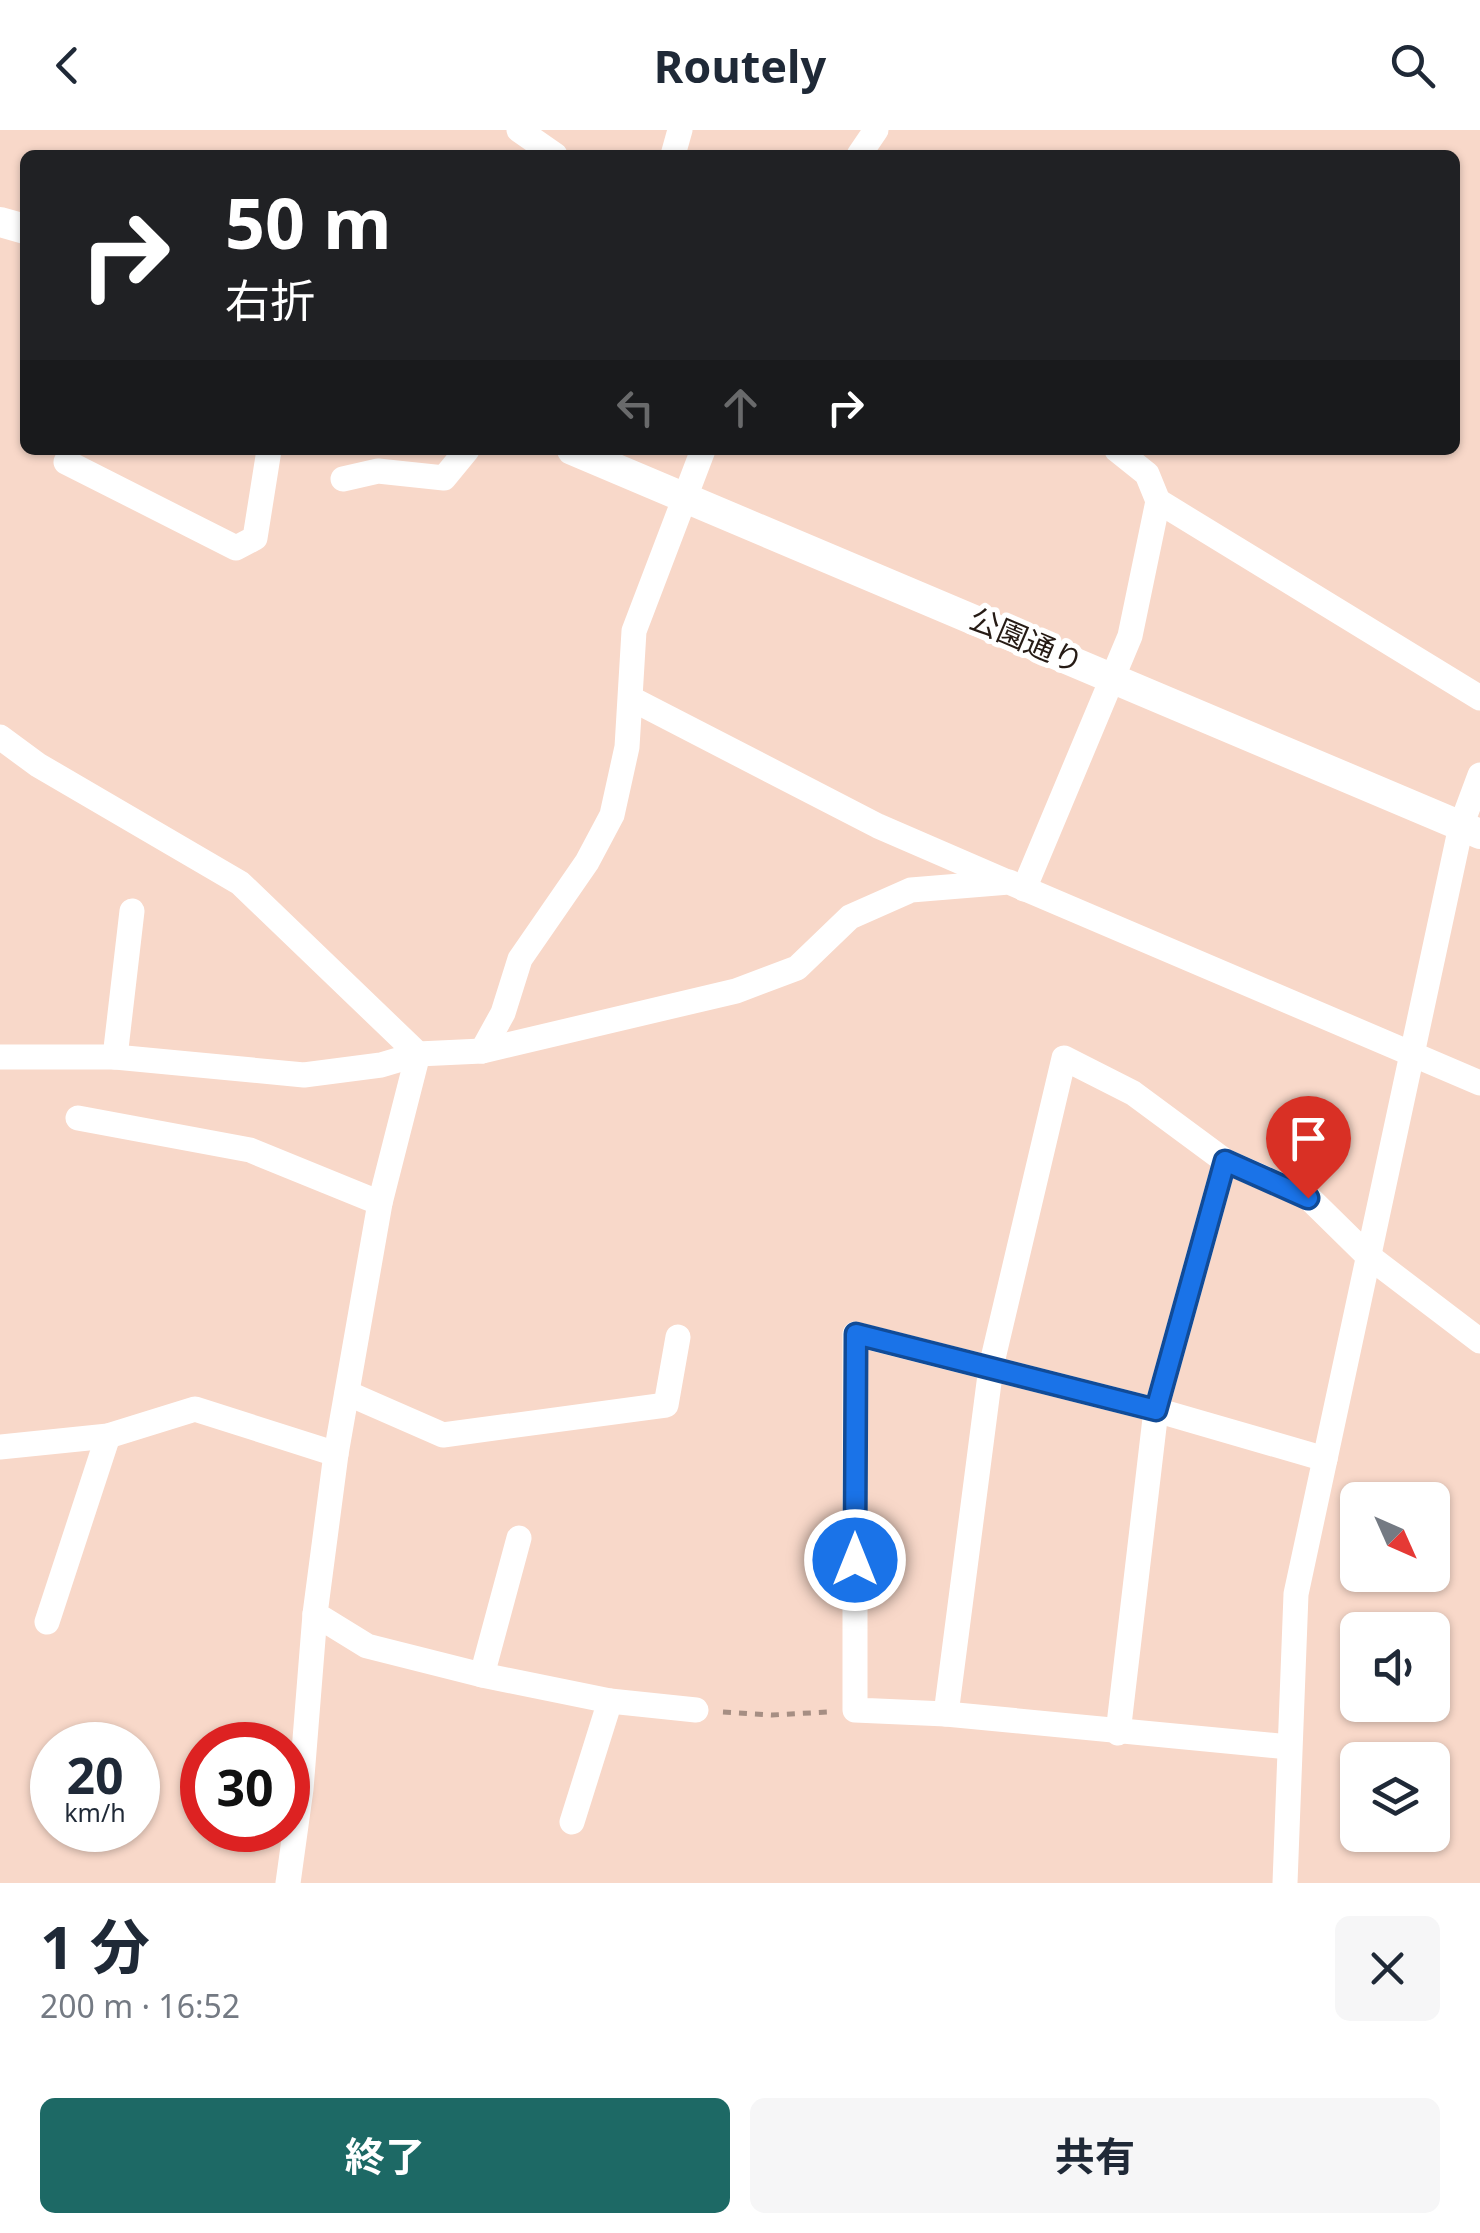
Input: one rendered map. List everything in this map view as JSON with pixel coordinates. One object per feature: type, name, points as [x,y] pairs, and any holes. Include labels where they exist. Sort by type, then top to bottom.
[{"type":"street","points":[[519,130],[548,150]]},
{"type":"street","points":[[66,462],[236,548],[254,538],[268,455]]},
{"type":"street","points":[[343,479],[378,471],[444,478],[463,455]]},
{"type":"street","name":"公園通り","points":[[584,455],[1470,830]]},
{"type":"street","points":[[482,1051],[503,1013],[520,959],[587,862],[612,815],[627,747],[634,631],[701,455]]},
{"type":"street","points":[[1017,886],[1130,636],[1158,501],[1147,474],[1123,455]]},
{"type":"street","points":[[1158,501],[1480,698]]},
{"type":"street","points":[[632,699],[878,826],[1480,1083]]},
{"type":"street","points":[[0,737],[38,764],[240,883],[418,1054]]},
{"type":"street","points":[[1285,1883],[1296,1594],[1412,1054],[1470,830],[1480,775]]},
{"type":"street","points":[[0,1056],[114,1057],[304,1075],[418,1054],[482,1051],[736,992],[797,968],[850,917],[911,890],[1017,886]]},
{"type":"street","points":[[114,1057],[132,911]]},
{"type":"street","points":[[288,1883],[301,1789],[315,1614],[336,1454],[380,1204],[418,1054]]},
{"type":"street","points":[[946,1714],[990,1367],[1064,1058],[1133,1093],[1225,1161],[1308,1198],[1367,1256],[1480,1341]]},
{"type":"street","points":[[78,1118],[250,1150],[380,1204]]},
{"type":"street","points":[[1118,1732],[1156,1410],[1225,1161]]},
{"type":"street","points":[[1289,1748],[946,1714],[855,1710],[856,1334],[1156,1410],[1325,1459]]},
{"type":"street","points":[[347,1393],[443,1435],[666,1405],[678,1337]]},
{"type":"street","points":[[0,1447],[108,1436],[195,1409],[336,1454]]},
{"type":"street","points":[[47,1622],[108,1436]]},
{"type":"street","points":[[482,1675],[519,1538]]},
{"type":"street","points":[[315,1614],[367,1646],[482,1675],[610,1701],[696,1710]]},
{"type":"street","points":[[572,1822],[610,1701]]},
{"type":"path","points":[[696,1710],[772,1715],[855,1710]]},
{"type":"route","points":[[855,1560],[856,1334],[1156,1410],[1225,1161],[1308,1198]]}]
